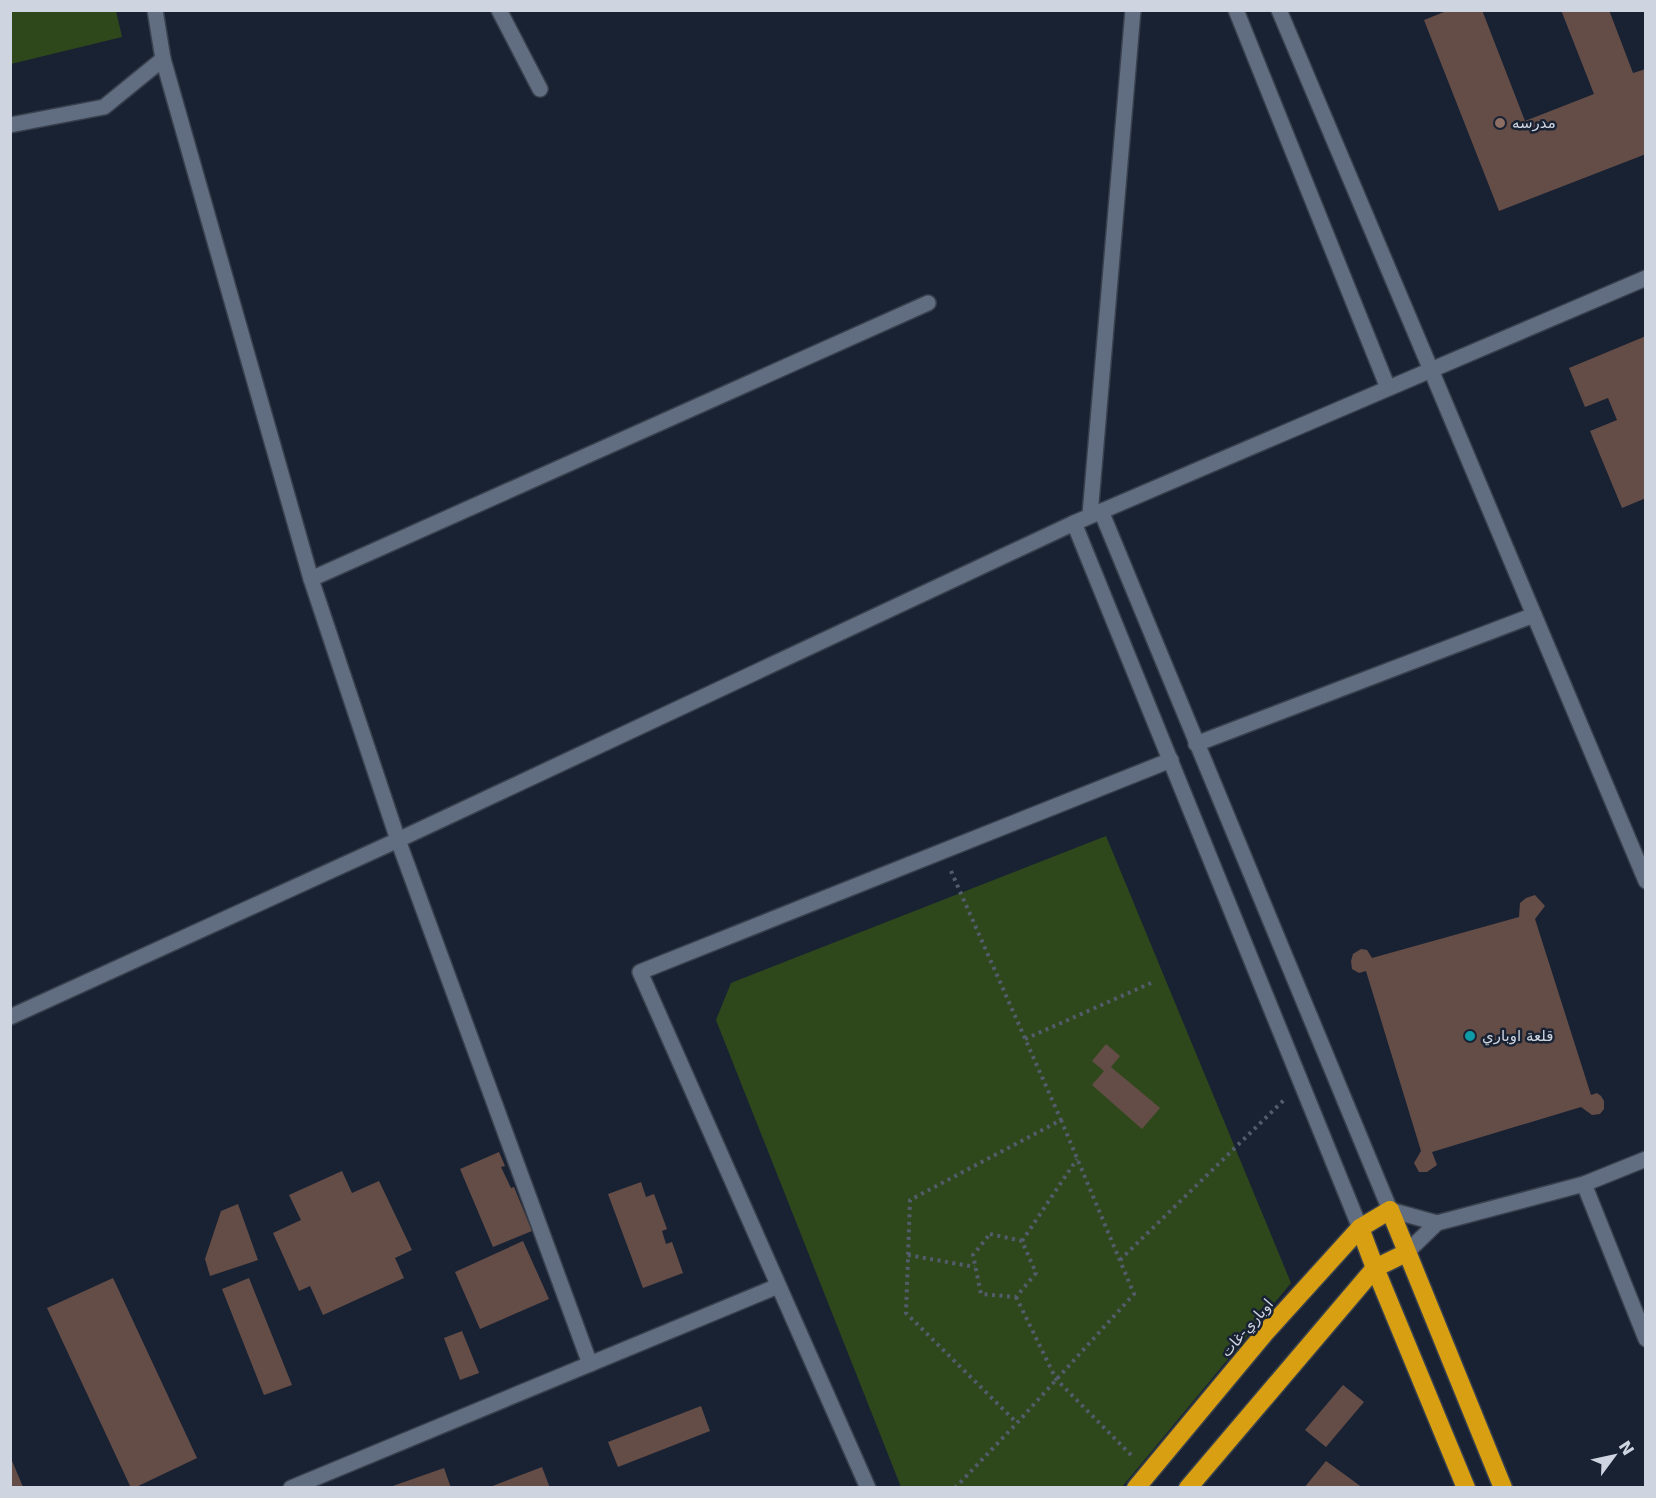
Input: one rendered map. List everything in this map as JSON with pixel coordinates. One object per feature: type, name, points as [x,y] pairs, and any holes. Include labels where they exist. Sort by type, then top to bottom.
[{"type":"highway","name":"اوباري-غات","points":[[1136,1488],[1265,1333],[1360,1228],[1390,1210]]},
{"type":"highway","points":[[1390,1210],[1503,1488]]},
{"type":"highway","points":[[1360,1228],[1374,1268],[1466,1488]]},
{"type":"highway","points":[[1188,1488],[1374,1268],[1406,1252]]},
{"type":"street","points":[[155,10],[162,58],[311,579],[398,840],[590,1364]]},
{"type":"street","points":[[499,10],[540,89]]},
{"type":"street","points":[[1133,10],[1095,513],[1196,744],[1390,1210],[1437,1222],[1584,1184],[1646,1160]]},
{"type":"street","points":[[1236,10],[1388,388]]},
{"type":"street","points":[[1279,10],[1646,881]]},
{"type":"street","points":[[10,125],[104,107],[162,58]]},
{"type":"street","points":[[10,1017],[398,840],[1095,513],[1646,278]]},
{"type":"street","points":[[311,579],[928,303]]},
{"type":"street","points":[[1074,523],[1360,1228]]},
{"type":"street","points":[[1196,744],[1534,615]]},
{"type":"street","points":[[868,1488],[640,972],[1171,760]]},
{"type":"street","points":[[1584,1184],[1646,1339]]},
{"type":"street","points":[[1406,1252],[1437,1222]]},
{"type":"street","points":[[291,1488],[778,1286]]},
{"type":"path","points":[[942,851],[1061,1120],[1134,1294],[955,1488]]},
{"type":"path","points":[[1025,1039],[1151,983]]},
{"type":"path","points":[[1120,1260],[1302,1082]]},
{"type":"path","points":[[1017,1423],[906,1313],[910,1200],[1061,1120]]},
{"type":"path","points":[[1022,1241],[1077,1159]]},
{"type":"path","points":[[1016,1297],[981,1294],[973,1255],[990,1234],[1022,1241]]},
{"type":"path","points":[[1016,1297],[1036,1273],[1022,1241]]},
{"type":"path","points":[[908,1255],[975,1267]]},
{"type":"path","points":[[1016,1297],[1056,1379],[1148,1472]]},
{"type":"green space","points":[[10,11],[116,11],[122,37],[11,64]]},
{"type":"green space","points":[[1106,836],[1291,1283],[1122,1487],[901,1487],[716,1020],[731,983]]},
{"type":"building","points":[[1449,10],[1482,10],[1525,121],[1594,94],[1561,10],[1609,10],[1633,73],[1646,69],[1646,154],[1499,211],[1424,20]]},
{"type":"building","points":[[1646,336],[1646,498],[1622,508],[1590,431],[1617,420],[1608,398],[1585,407],[1569,368]]},
{"type":"building","points":[[1535,895],[1545,906],[1535,919],[1591,1095],[1597,1093],[1601,1096],[1604,1109],[1600,1114],[1592,1115],[1581,1107],[1432,1152],[1437,1165],[1427,1172],[1419,1172],[1414,1163],[1421,1151],[1366,971],[1359,973],[1352,969],[1353,954],[1361,949],[1367,950],[1372,958],[1519,917],[1520,903]]},
{"type":"building","points":[[1106,1044],[1120,1056],[1111,1067],[1160,1108],[1142,1129],[1092,1085],[1104,1071],[1092,1061]]},
{"type":"building","points":[[499,1152],[505,1166],[501,1167],[511,1188],[514,1187],[532,1231],[493,1247],[460,1169]]},
{"type":"building","points":[[342,1171],[352,1193],[379,1181],[412,1250],[395,1258],[404,1278],[323,1315],[310,1286],[299,1291],[273,1233],[301,1220],[289,1195]]},
{"type":"building","points":[[641,1182],[646,1197],[654,1194],[667,1229],[662,1231],[666,1244],[672,1242],[683,1273],[643,1288],[608,1194]]},
{"type":"building","points":[[238,1204],[258,1260],[210,1276],[205,1259],[221,1211]]},
{"type":"building","points":[[523,1241],[549,1299],[480,1329],[455,1272]]},
{"type":"building","points":[[113,1278],[197,1458],[134,1488],[131,1488],[47,1308]]},
{"type":"building","points":[[249,1278],[292,1385],[264,1395],[222,1289]]},
{"type":"building","points":[[462,1331],[479,1373],[460,1380],[444,1338]]},
{"type":"building","points":[[1343,1385],[1364,1402],[1326,1447],[1305,1430]]},
{"type":"building","points":[[701,1406],[710,1431],[618,1467],[608,1442]]},
{"type":"building","points":[[10,1456],[23,1487],[21,1488],[10,1488]]},
{"type":"building","points":[[1326,1461],[1363,1488],[1304,1488]]},
{"type":"building","points":[[542,1467],[550,1488],[490,1488],[490,1487]]},
{"type":"building","points":[[444,1468],[451,1488],[390,1488],[390,1487]]},
{"type":"place","name":"مدرسه","points":[[1500,123]]},
{"type":"place","name":"قلعة اوباري","points":[[1470,1036]]}]
